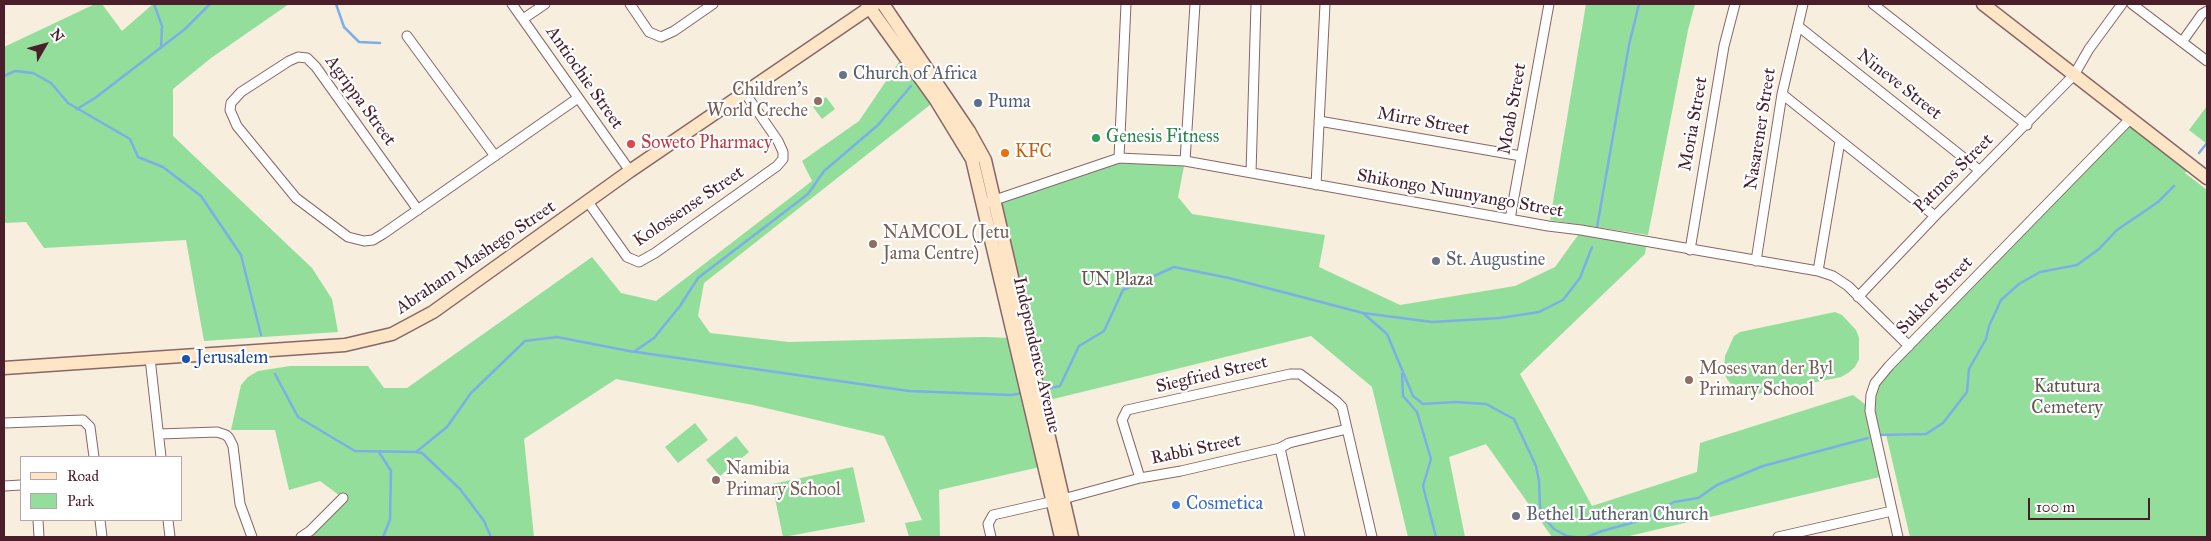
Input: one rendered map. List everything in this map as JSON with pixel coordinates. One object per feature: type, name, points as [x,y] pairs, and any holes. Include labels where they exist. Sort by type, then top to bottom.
[{"type":"main road","name":"Independence Avenue","points":[[882,4],[982,152],[989,202],[1035,404],[1058,500],[1072,537]]},
{"type":"main road","points":[[1983,4],[2207,178]]},
{"type":"main road","name":"Independence Avenue","points":[[870,5],[961,138],[972,159],[989,202]]},
{"type":"main road","name":"Abraham Mashego Street","points":[[4,368],[345,345],[384,337],[433,312],[870,5]]},
{"type":"main road","name":"Independence Avenue","points":[[1058,500],[1061,537]]},
{"type":"street","name":"Antiochie Street","points":[[512,4],[630,172]]},
{"type":"street","points":[[523,19],[545,4]]},
{"type":"street","points":[[630,4],[649,32],[661,36],[674,31],[713,4]]},
{"type":"street","points":[[1119,158],[1126,4]]},
{"type":"street","points":[[1185,161],[1194,4]]},
{"type":"street","points":[[1251,173],[1256,4]]},
{"type":"street","points":[[1316,185],[1325,4]]},
{"type":"street","name":"Moab Street","points":[[1510,219],[1549,4]]},
{"type":"street","name":"Moria Street","points":[[1690,250],[1722,54],[1735,4]]},
{"type":"street","name":"Nasarener Street","points":[[1756,262],[1782,94],[1802,4]]},
{"type":"street","points":[[1873,4],[2027,125]]},
{"type":"street","name":"Patmos Street","points":[[1858,297],[1979,170],[2027,125],[2074,75],[2122,4]]},
{"type":"street","points":[[2132,4],[2207,61]]},
{"type":"street","points":[[2182,42],[2202,14],[2207,11]]},
{"type":"street","name":"Nineve Street","points":[[1798,26],[1979,170]]},
{"type":"street","points":[[407,36],[495,156]]},
{"type":"street","name":"Agrippa Street","points":[[418,210],[316,67],[307,58],[298,57],[288,61],[241,92],[231,103],[230,110],[237,126],[285,186],[307,207],[348,237],[364,241],[373,240],[418,210],[578,98]]},
{"type":"street","name":"Kolossense Street","points":[[588,202],[627,257],[639,262],[655,253],[777,166],[783,159],[783,152],[778,141],[744,92]]},
{"type":"street","points":[[1782,94],[1935,216]]},
{"type":"street","name":"Sukkot Street","points":[[1898,537],[1871,417],[1871,395],[1881,375],[2130,119]]},
{"type":"street","name":"Mirre Street","points":[[1319,121],[1521,156]]},
{"type":"street","points":[[1818,271],[1840,141]]},
{"type":"street","name":"Shikongo Nuunyango Street","points":[[989,202],[1119,158],[1185,161],[1756,262],[1818,271],[1840,279],[1909,346]]},
{"type":"street","points":[[150,358],[161,456]]},
{"type":"street","name":"Siegfried Street","points":[[1140,478],[1122,420],[1127,410],[1296,373],[1306,377],[1339,404],[1347,429]]},
{"type":"street","points":[[4,423],[83,420],[90,427],[94,456]]},
{"type":"street","points":[[1347,429],[1372,537]]},
{"type":"street","name":"Rabbi Street","points":[[991,537],[988,524],[993,515],[1140,478],[1181,472],[1280,448],[1289,443],[1347,429]]},
{"type":"street","points":[[159,434],[217,432],[230,438],[233,446],[240,504],[252,537]]},
{"type":"street","points":[[1280,448],[1300,537]]},
{"type":"street","points":[[4,486],[20,485]]},
{"type":"street","points":[[301,537],[310,532],[344,498]]},
{"type":"street","points":[[1778,537],[1892,511]]},
{"type":"street","points":[[38,521],[39,537]]},
{"type":"street","points":[[100,521],[102,537]]},
{"type":"street","points":[[168,521],[170,537]]},
{"type":"green space","points":[[95,4],[102,4],[122,31],[153,4],[289,4],[211,58],[173,89],[173,136],[312,268],[332,299],[338,332],[204,341],[186,240],[44,248],[26,222],[4,223],[4,47]]},
{"type":"green space","points":[[1586,4],[1695,4],[1688,30],[1648,235],[1550,220]]},
{"type":"green space","points":[[903,56],[935,101],[704,283],[698,316],[710,333],[789,342],[983,337],[1014,338],[1044,466],[939,490],[940,537],[909,537],[905,523],[922,520],[884,436],[753,405],[616,379],[524,439],[534,537],[314,537],[310,531],[343,498],[320,481],[289,490],[275,430],[231,430],[241,385],[248,377],[258,371],[290,366],[368,366],[384,388],[407,388],[592,257],[621,293],[656,301],[812,181],[802,161],[859,121]]},
{"type":"green space","points":[[826,97],[835,109],[822,119],[813,107]]},
{"type":"green space","points":[[2207,106],[2207,144],[2189,130]]},
{"type":"green space","points":[[2130,119],[2191,166],[2185,173],[2207,190],[2207,537],[1910,537],[1886,434],[1877,435],[1884,476],[1625,537],[1552,537],[1486,444],[1449,457],[1465,537],[1408,537],[1372,387],[1311,336],[1041,402],[995,200],[1113,160],[1185,161],[1178,197],[1192,214],[1325,235],[1319,267],[1400,305],[1515,286],[1555,267],[1581,231],[1647,241],[1645,254],[1520,374],[1592,506],[1697,472],[1700,443],[1853,395],[1870,408],[1875,383]]},
{"type":"green space","points":[[1835,312],[1842,315],[1856,330],[1859,338],[1859,359],[1855,367],[1848,373],[1841,377],[1752,395],[1737,392],[1727,379],[1724,372],[1725,356],[1734,336],[1740,332]]},
{"type":"green space","points":[[695,423],[708,440],[678,463],[665,447]]},
{"type":"green space","points":[[736,436],[749,452],[720,476],[706,460]]},
{"type":"green space","points":[[853,467],[865,522],[783,537],[772,484]]},
{"type":"waterway","points":[[154,4],[162,26],[161,48]]},
{"type":"waterway","points":[[77,109],[95,98],[185,29],[210,4]]},
{"type":"waterway","points":[[336,4],[344,27],[359,42],[380,43]]},
{"type":"waterway","points":[[1597,227],[1629,45],[1639,4]]},
{"type":"waterway","points":[[4,76],[15,71],[33,73],[51,83],[68,103],[130,139],[138,157],[163,167],[201,196],[241,255],[261,335]]},
{"type":"waterway","points":[[635,351],[654,338],[680,306],[698,278],[808,194],[824,171],[878,125],[911,86]]},
{"type":"waterway","points":[[2199,153],[2207,143]]},
{"type":"waterway","points":[[1878,435],[1926,434],[1943,423],[1967,392],[1969,369],[1986,339],[1989,326],[2001,300],[2019,284],[2040,272],[2077,265],[2099,249],[2117,230],[2158,202],[2174,186]]},
{"type":"waterway","points":[[1043,389],[1060,386],[1079,346],[1104,331],[1123,290],[1174,267],[1229,278],[1363,313],[1432,322],[1500,318],[1539,312],[1563,300],[1580,278],[1592,247]]},
{"type":"waterway","points":[[1363,313],[1387,334],[1413,396],[1423,404],[1455,402],[1486,404],[1514,419],[1536,466],[1543,517],[1554,529],[1567,536],[1574,537]]},
{"type":"waterway","points":[[275,374],[298,417],[355,451],[416,452],[447,427],[471,393],[525,341],[557,337],[629,351],[909,391],[1011,395],[1023,393]]},
{"type":"waterway","points":[[1402,374],[1403,396],[1417,412],[1431,459],[1423,486],[1436,537]]},
{"type":"waterway","points":[[1587,537],[1642,520],[1674,502],[1698,498],[1717,485],[1763,466],[1868,438]]},
{"type":"waterway","points":[[379,452],[391,471],[390,520],[383,537]]},
{"type":"waterway","points":[[416,452],[422,453],[460,489],[484,521],[491,537]]},
{"type":"place","name":"Church of Africa","points":[[843,75]]},
{"type":"place","name":"Children's World Creche","points":[[818,101]]},
{"type":"place","name":"Puma","points":[[978,103]]},
{"type":"place","name":"Genesis Fitness","points":[[1096,138]]},
{"type":"place","name":"Soweto Pharmacy","points":[[631,144]]},
{"type":"place","name":"KFC","points":[[1005,153]]},
{"type":"place","name":"NAMCOL (Jetu Jama Centre)","points":[[873,244]]},
{"type":"place","name":"St. Augustine","points":[[1436,261]]},
{"type":"place","name":"Jerusalem","points":[[186,359]]},
{"type":"place","name":"Moses van der Byl Primary School","points":[[1689,380]]},
{"type":"place","name":"Namibia Primary School","points":[[716,480]]},
{"type":"place","name":"Cosmetica","points":[[1176,505]]},
{"type":"place","name":"Bethel Lutheran Church","points":[[1516,516]]},
{"type":"park label","name":"UN Plaza","points":[[1117,281]]},
{"type":"park label","name":"Katutura Cemetery","points":[[2067,398]]}]
